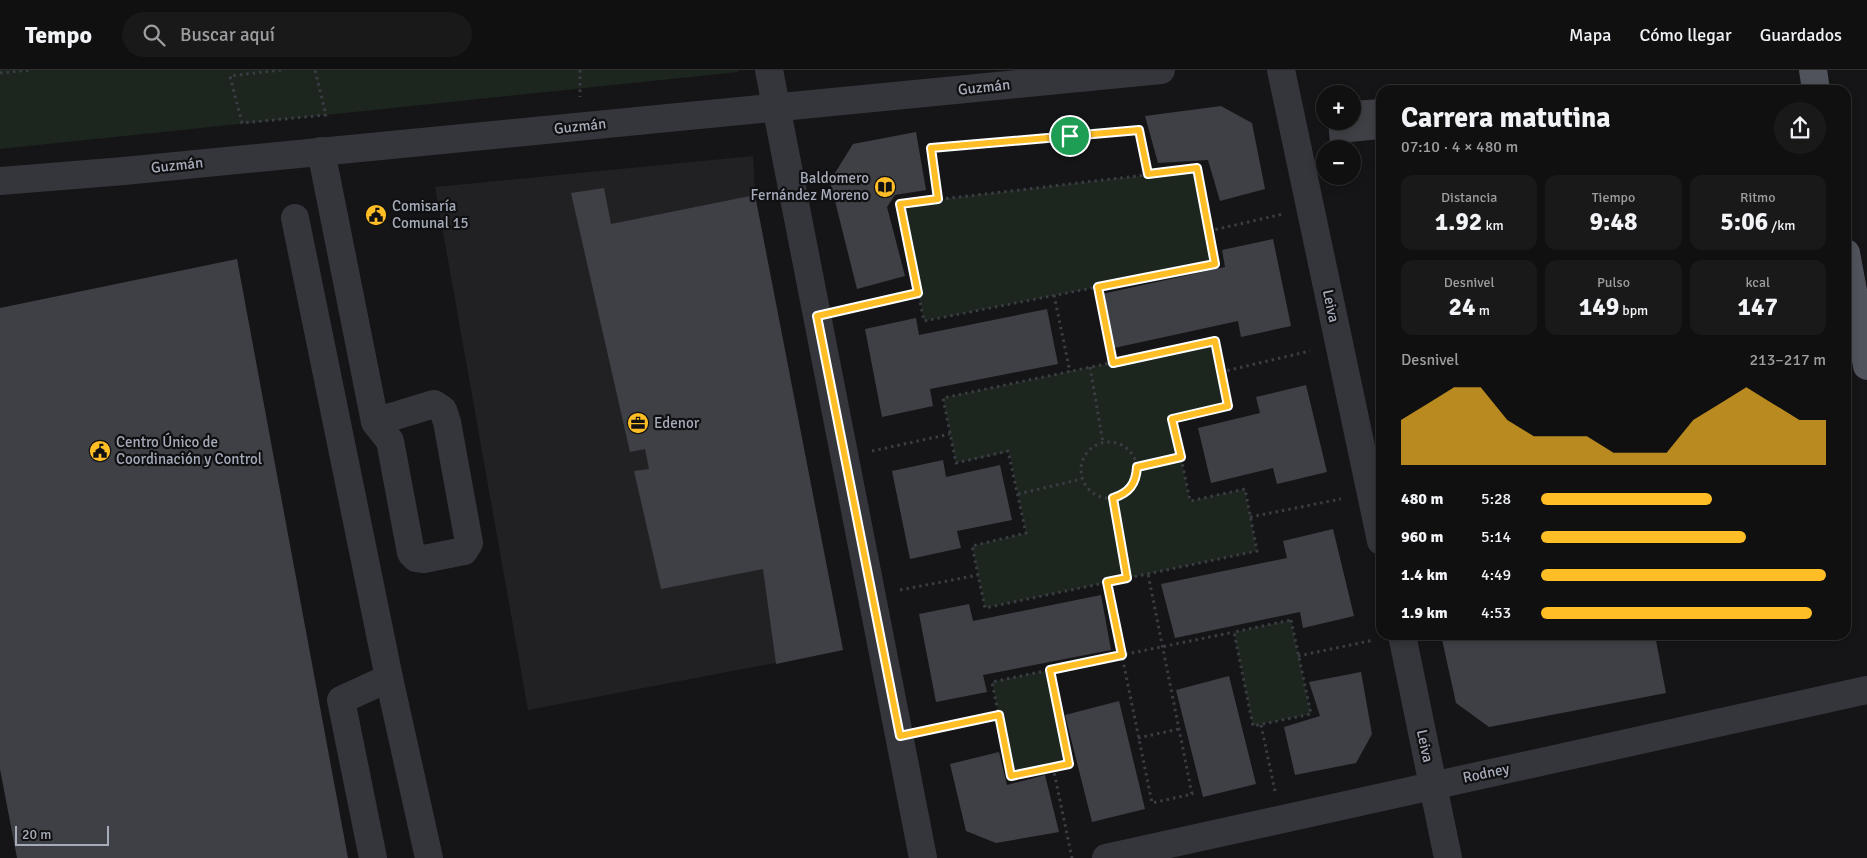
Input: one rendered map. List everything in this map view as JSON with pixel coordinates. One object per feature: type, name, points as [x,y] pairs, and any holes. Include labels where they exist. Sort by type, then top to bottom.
[{"type":"main road","points":[[1813,70],[1815,85]]},
{"type":"main road","points":[[1851,280],[1867,366]]},
{"type":"street","points":[[769,70],[923,858]]},
{"type":"street","name":"Guzmán","points":[[0,181],[124,171],[1161,70]]},
{"type":"street","name":"Leiva","points":[[1281,70],[1376,517]]},
{"type":"street","points":[[321,151],[374,422],[390,441],[411,553],[416,558],[424,559],[464,550],[470,542],[447,422],[443,410],[434,404],[374,422]]},
{"type":"street","points":[[295,218],[389,678],[429,858]]},
{"type":"street","name":"Leiva","points":[[1403,640],[1448,858]]},
{"type":"street","points":[[373,858],[341,700],[389,678]]},
{"type":"street","name":"Rodney","points":[[1106,858],[1867,690]]},
{"type":"path","points":[[0,73],[31,70]]},
{"type":"path","points":[[245,70],[247,74]]},
{"type":"path","points":[[281,70],[230,76],[242,123],[326,115],[315,70]]},
{"type":"path","points":[[938,199],[931,148],[1139,130],[1148,174]]},
{"type":"path","points":[[1197,168],[1215,264],[924,321],[900,204],[938,199],[1197,168]]},
{"type":"path","points":[[1209,231],[1310,208]]},
{"type":"path","points":[[1098,287],[1113,363]]},
{"type":"path","points":[[817,316],[918,293]]},
{"type":"path","points":[[1054,295],[1070,372]]},
{"type":"path","points":[[1215,341],[1228,406],[1172,419],[1190,501],[1245,489],[1257,551],[985,608],[972,546],[1026,534],[1018,494],[1008,451],[956,463],[942,398],[1090,367],[1215,341]]},
{"type":"path","points":[[1221,372],[1340,344]]},
{"type":"path","points":[[1090,367],[1103,443]]},
{"type":"path","points":[[845,458],[950,434]]},
{"type":"path","points":[[1113,442],[1129,450],[1137,467],[1134,484],[1129,491],[1113,498],[1097,496],[1085,486],[1080,471],[1084,456],[1096,445],[1113,442]]},
{"type":"path","points":[[1137,467],[1181,457]]},
{"type":"path","points":[[1018,494],[1082,479]]},
{"type":"path","points":[[1250,517],[1371,493]]},
{"type":"path","points":[[1113,498],[1127,578]]},
{"type":"path","points":[[1107,582],[1152,803],[1192,794],[1148,574]]},
{"type":"path","points":[[872,596],[978,575]]},
{"type":"path","points":[[1050,670],[1069,764],[1011,776],[992,682],[1162,646],[1291,620],[1311,714],[1253,726],[1234,632]]},
{"type":"path","points":[[1298,656],[1375,640]]},
{"type":"path","points":[[900,736],[999,715]]},
{"type":"path","points":[[1261,725],[1281,819]]},
{"type":"path","points":[[1138,738],[1179,729]]},
{"type":"path","points":[[1053,767],[1072,858]]},
{"type":"shaded area","points":[[0,70],[738,70],[738,72],[0,149]]},
{"type":"shaded area","name":"Edenor","points":[[753,156],[755,195],[843,650],[528,710],[435,187]]},
{"type":"shaded area","points":[[1197,169],[1215,264],[924,321],[900,204]]},
{"type":"shaded area","points":[[1215,341],[1228,406],[1173,419],[1190,501],[1245,489],[1257,551],[985,608],[972,546],[1026,533],[1009,452],[956,463],[943,398]]},
{"type":"shaded area","points":[[1291,620],[1311,714],[1253,726],[1234,632]]},
{"type":"shaded area","points":[[1049,670],[1069,764],[1011,776],[992,682]]},
{"type":"building","points":[[1376,99],[1376,139],[1330,140],[1329,130],[1361,130],[1361,100]]},
{"type":"building","points":[[1221,106],[1252,123],[1265,189],[1220,201],[1208,160],[1158,163],[1145,116]]},
{"type":"building","points":[[916,132],[926,190],[895,195],[887,207],[905,276],[857,289],[830,181],[853,144]]},
{"type":"building","points":[[604,188],[611,224],[755,195],[843,650],[776,664],[763,569],[661,589],[634,471],[649,469],[645,449],[630,452],[571,193]]},
{"type":"building","points":[[1273,239],[1291,326],[1241,337],[1238,321],[1114,348],[1102,294],[1225,267],[1222,250]]},
{"type":"building","points":[[237,259],[348,858],[17,858],[0,769],[0,308]]},
{"type":"building","points":[[1047,309],[1058,364],[930,389],[933,406],[882,417],[865,329],[916,318],[919,335]]},
{"type":"building","points":[[1306,385],[1327,472],[1277,484],[1273,468],[1211,483],[1198,428],[1260,413],[1256,397]]},
{"type":"building","points":[[943,460],[946,477],[1000,465],[1012,520],[957,531],[961,548],[910,559],[892,471]]},
{"type":"building","points":[[1333,529],[1354,616],[1303,628],[1300,612],[1175,638],[1161,584],[1287,558],[1283,541]]},
{"type":"building","points":[[1101,595],[1111,650],[983,675],[987,692],[936,702],[919,614],[969,604],[973,621]]},
{"type":"building","points":[[1442,640],[1656,640],[1666,693],[1489,727],[1456,703]]},
{"type":"building","points":[[1361,672],[1372,734],[1356,763],[1295,775],[1284,727],[1320,716],[1309,682]]},
{"type":"building","points":[[1229,676],[1256,784],[1203,797],[1176,690]]},
{"type":"building","points":[[1119,701],[1145,809],[1092,822],[1065,715]]},
{"type":"building","points":[[999,752],[1007,785],[1045,775],[1059,832],[996,843],[966,831],[950,764]]},
{"type":"place","name":"Baldomero Fernández Moreno","points":[[885,187]]},
{"type":"place","name":"Comisaría Comunal 15","points":[[376,215]]},
{"type":"place","name":"Edenor","points":[[638,423]]},
{"type":"place","name":"Centro Único de Coordinación y Control","points":[[100,451]]},
{"type":"route","points":[[1139,130],[1148,174],[1197,168],[1215,264],[1098,287],[1113,363],[1215,341],[1228,406],[1172,419],[1181,457],[1137,467],[1137,476],[1129,491],[1113,498],[1127,578],[1107,582],[1122,655],[1050,670],[1069,764],[1011,776],[999,715],[900,736],[817,316],[918,293],[900,204],[938,199],[931,148],[1070,136],[1139,130]]}]
